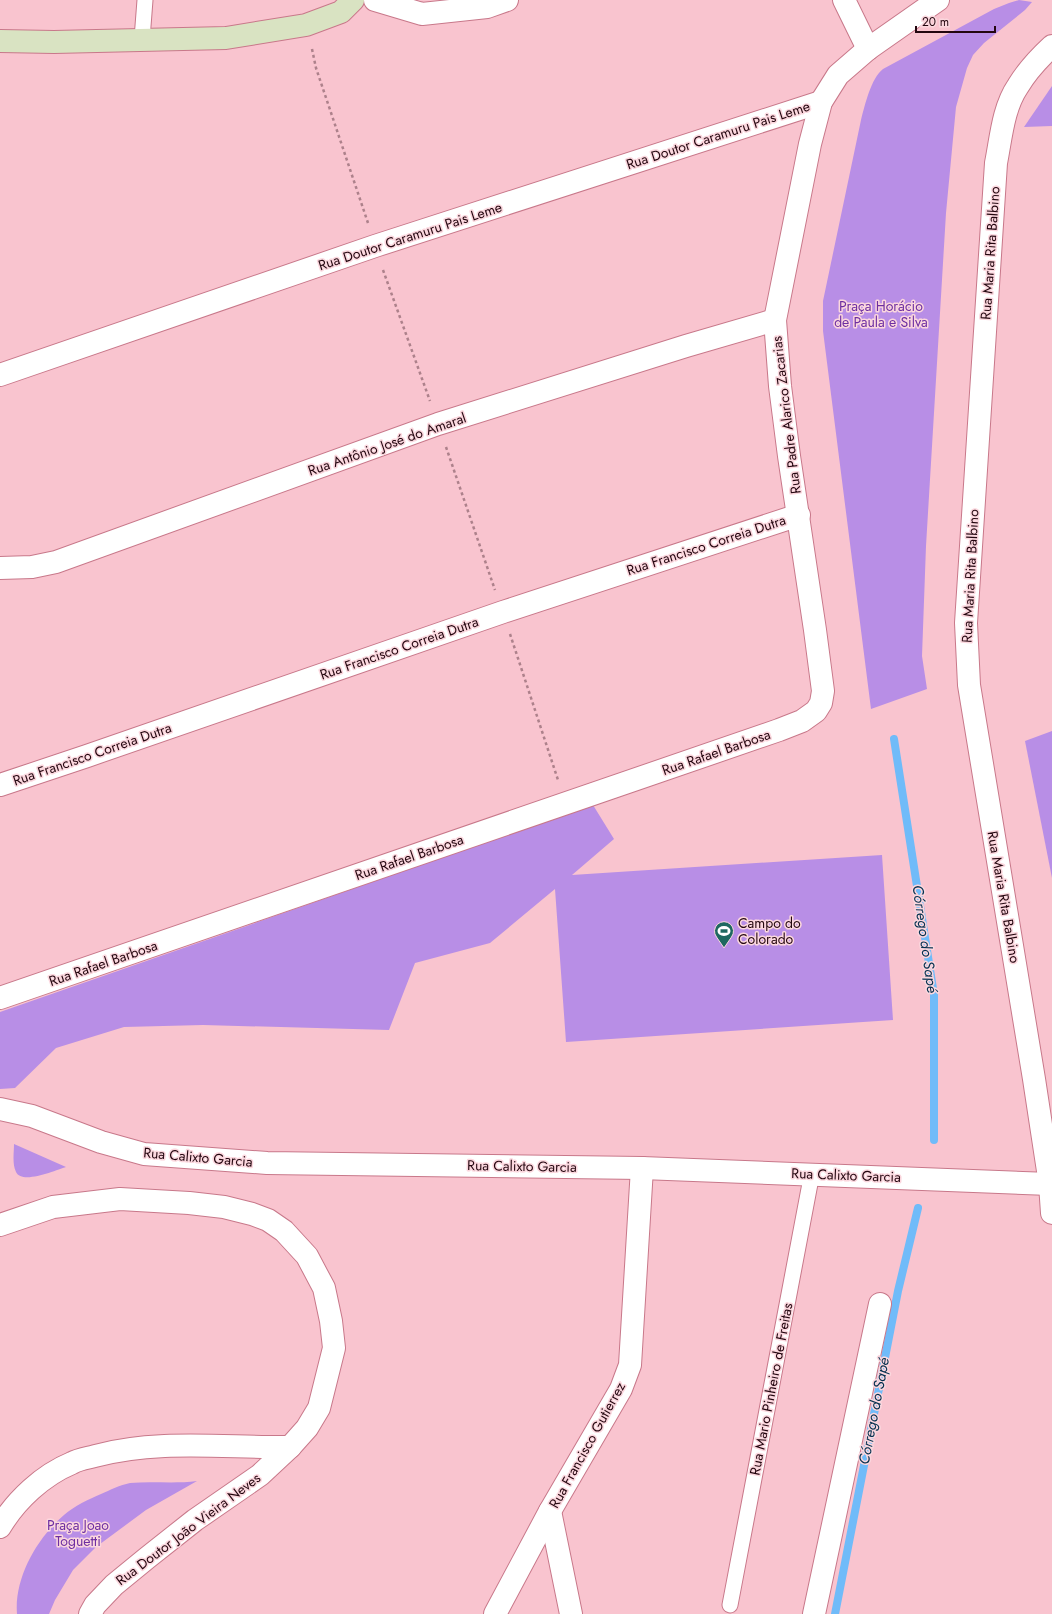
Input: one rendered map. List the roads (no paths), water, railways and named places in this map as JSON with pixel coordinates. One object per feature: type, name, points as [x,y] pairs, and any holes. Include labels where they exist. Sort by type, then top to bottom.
[{"type":"main road","points":[[0,41],[54,42],[226,38],[306,25],[343,4]]},
{"type":"street","points":[[375,0],[422,14],[487,7],[507,0]]},
{"type":"street","points":[[844,0],[868,49]]},
{"type":"street","name":"Rua Padre Alarico Zacarias","points":[[816,711],[821,703],[823,691],[799,515],[789,456],[780,386],[775,320],[789,254],[796,206],[821,102],[838,74],[868,49],[938,0]]},
{"type":"street","name":"Rua Maria Rita Balbino","points":[[1052,46],[1037,60],[1017,87],[1006,112],[996,163],[966,623],[969,686],[1050,1184],[1052,1213]]},
{"type":"street","name":"Rua Doutor Caramuru Pais Leme","points":[[0,375],[375,246],[821,102]]},
{"type":"street","name":"Rua Antônio José do Amaral","points":[[0,568],[32,567],[56,562],[438,424],[678,348],[775,320]]},
{"type":"street","name":"Rua Francisco Correia Dutra","points":[[0,785],[502,612],[799,515]]},
{"type":"street","name":"Rua Rafael Barbosa","points":[[0,998],[772,733],[802,721],[816,711]]},
{"type":"street","name":"Rua Calixto Garcia","points":[[0,1109],[32,1116],[101,1142],[144,1154],[267,1163],[642,1168],[812,1173],[1050,1184]]},
{"type":"street","name":"Rua Francisco Gutierrez","points":[[495,1614],[550,1511],[621,1389],[630,1365],[642,1168]]},
{"type":"street","name":"Rua Doutor João Vieira Neves","points":[[0,1225],[53,1207],[120,1199],[189,1202],[224,1207],[262,1218],[284,1231],[307,1256],[324,1288],[331,1321],[334,1348],[319,1408],[307,1428],[290,1447],[260,1475],[196,1520],[114,1585],[95,1605],[90,1614]]},
{"type":"street","points":[[814,1614],[880,1304]]},
{"type":"street","points":[[0,1527],[22,1498],[46,1477],[72,1462],[112,1452],[149,1447],[290,1447]]},
{"type":"street","points":[[550,1511],[570,1614]]},
{"type":"lane","points":[[142,39],[145,0]]},
{"type":"lane","name":"Rua Mario Pinheiro de Freitas","points":[[730,1605],[812,1173]]},
{"type":"waterway","name":"Córrego do Sapé","points":[[894,739],[934,995],[934,1140]]},
{"type":"waterway","name":"Córrego do Sapé","points":[[835,1614],[898,1291],[918,1208]]},
{"type":"place","name":"Campo do Colorado","points":[[724,948]]},
{"type":"park label","name":"Praça Horácio de Paula e Silva","points":[[881,314]]},
{"type":"park label","name":"Praça Joao Toguetti","points":[[78,1534]]}]
